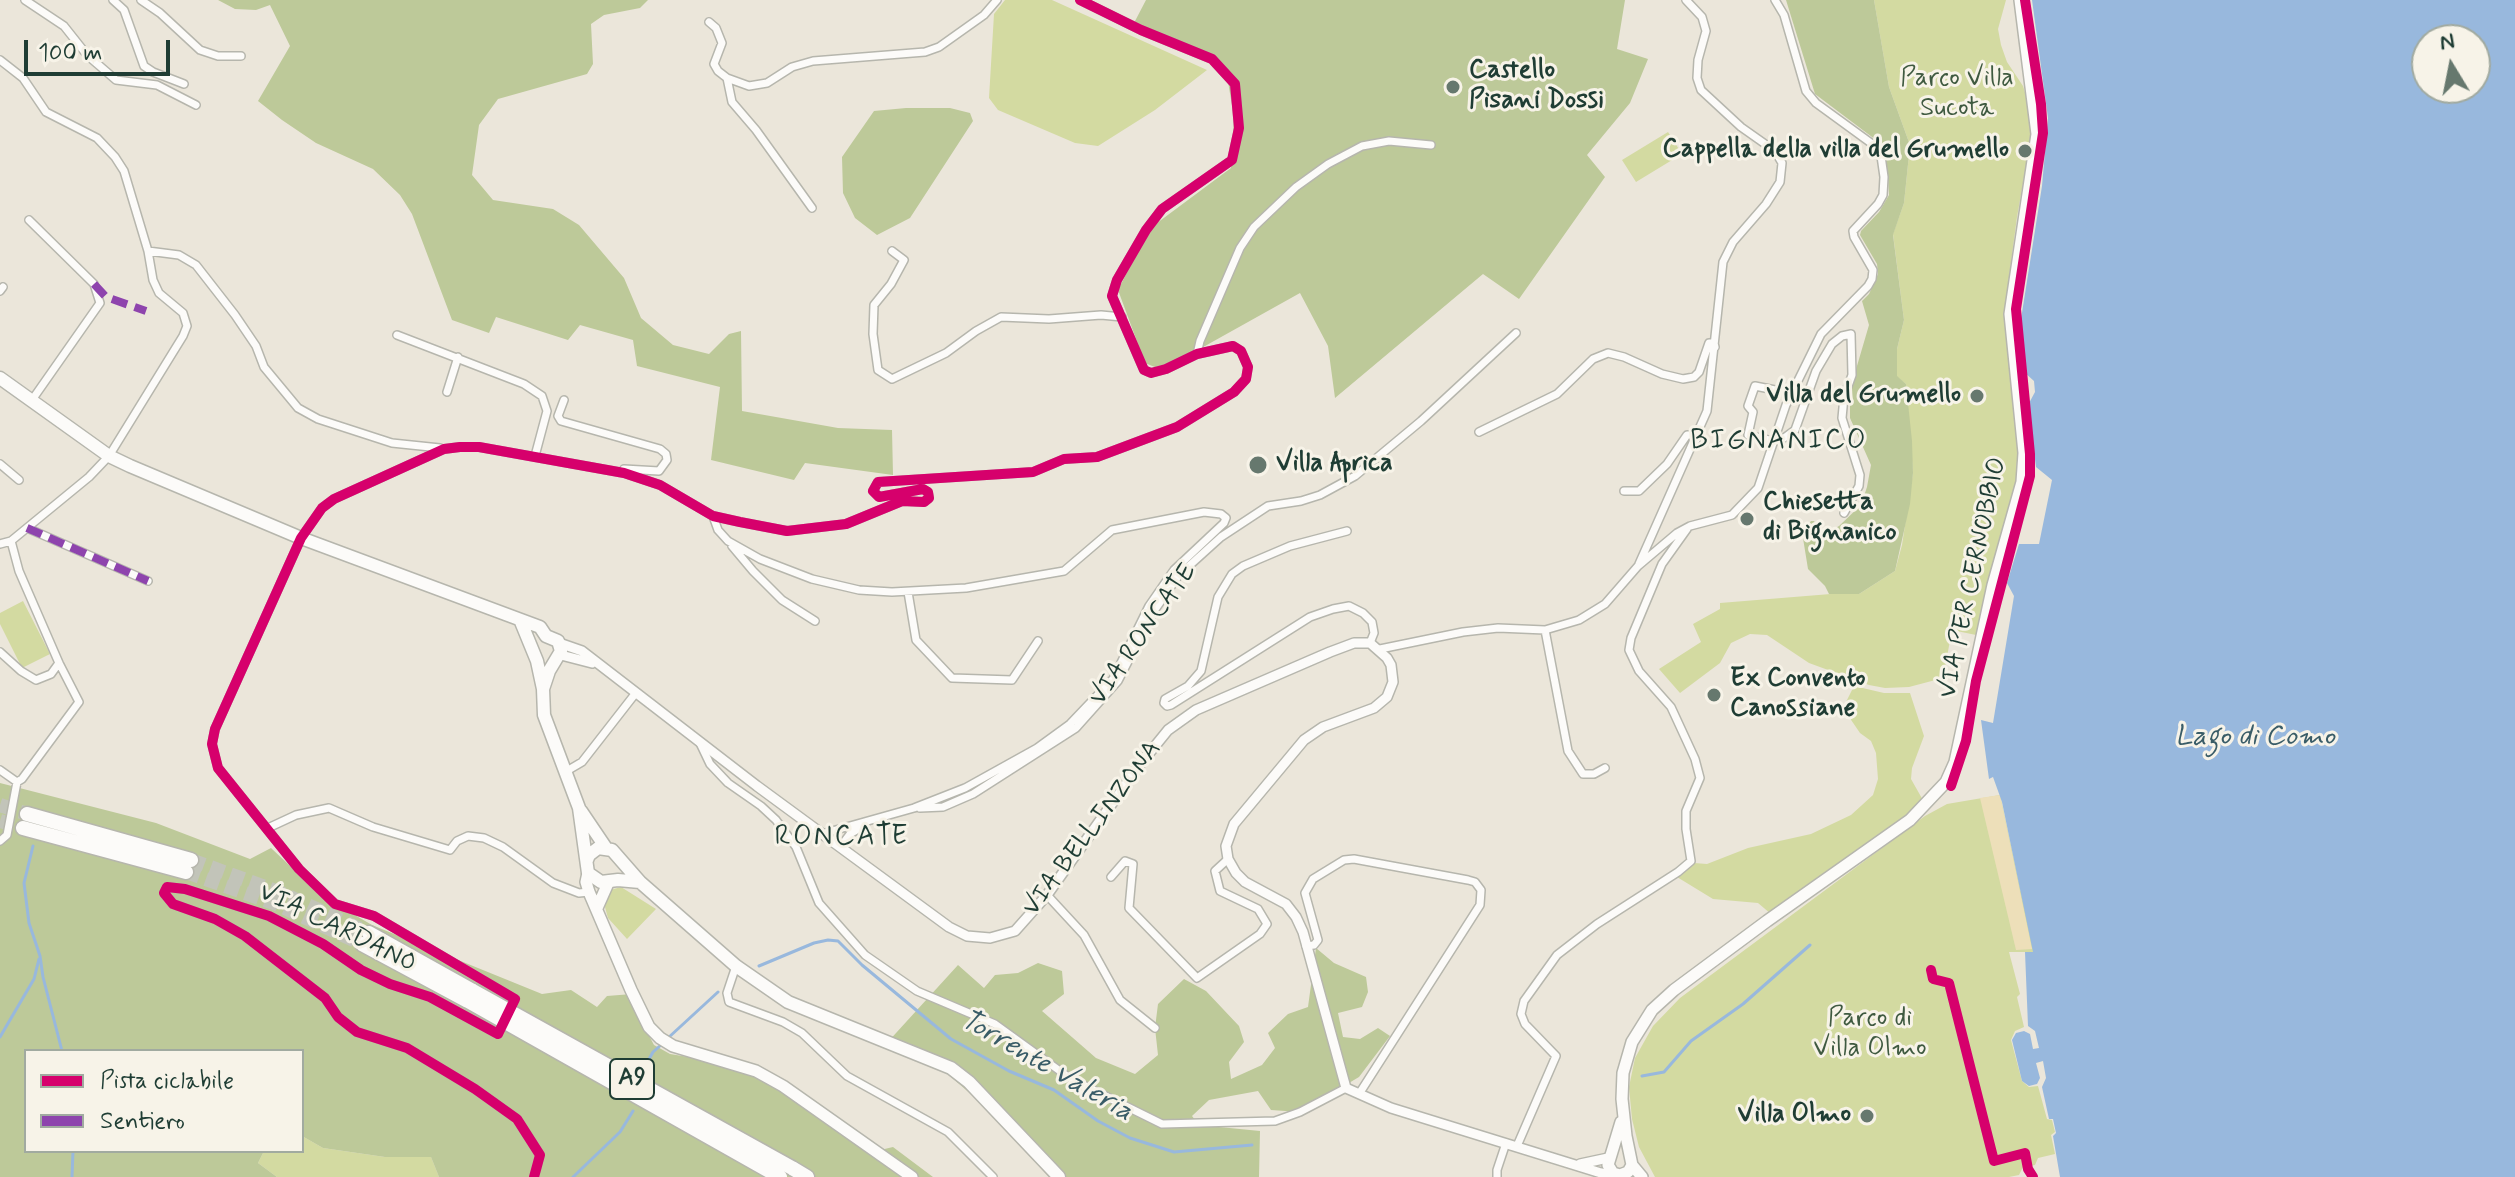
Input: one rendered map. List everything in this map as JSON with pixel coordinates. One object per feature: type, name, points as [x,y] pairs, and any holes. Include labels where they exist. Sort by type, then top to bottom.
[{"type":"highway","points":[[25,821],[188,866]]},
{"type":"highway","name":"A9","points":[[366,938],[786,1172],[807,1177]]},
{"type":"main road","name":"VIA PER CERNOBBIO","points":[[1631,1160],[1624,1113],[1623,1073],[1632,1042],[1652,1010],[1767,921],[1910,820],[1946,782],[1955,762],[1993,585],[2022,482],[2023,440],[2010,314],[2037,134],[2020,0]]},
{"type":"main road","points":[[0,378],[109,456],[301,538],[540,627],[546,636]]},
{"type":"main road","points":[[521,622],[537,661],[544,715],[565,772],[579,808],[606,848],[615,852],[640,882],[767,989],[806,1011],[951,1068],[1059,1177]]},
{"type":"main road","points":[[532,646],[537,639],[546,636],[555,638],[558,654],[543,689]]},
{"type":"main road","points":[[537,661],[543,664],[558,654]]},
{"type":"main road","points":[[579,808],[589,892],[649,1027],[673,1046],[756,1071],[783,1086],[912,1177]]},
{"type":"main road","points":[[587,866],[595,850],[606,848]]},
{"type":"main road","points":[[597,908],[609,881],[619,872],[620,860]]},
{"type":"main road","points":[[587,866],[595,880],[640,882]]},
{"type":"main road","name":"VIA PER CERNOBBIO","points":[[1610,1156],[1624,1113]]},
{"type":"main road","points":[[1631,1160],[1628,1172],[1621,1175],[1608,1168],[1610,1156],[1622,1150],[1631,1160],[1642,1177]]},
{"type":"street","points":[[25,0],[64,26],[87,55],[116,80],[157,85],[196,105]]},
{"type":"street","points":[[113,0],[124,10],[144,66],[184,84]]},
{"type":"street","points":[[141,0],[200,50],[218,56],[241,56]]},
{"type":"street","points":[[709,22],[716,28],[722,43],[714,64],[727,78],[749,86],[767,83],[798,65],[813,61],[925,52],[939,47],[984,15],[997,0]]},
{"type":"street","points":[[148,251],[179,255],[196,265],[216,287],[242,325],[270,375],[298,408],[318,419],[392,443],[444,449],[479,447],[624,473],[660,485],[713,516],[787,531],[846,524],[902,501],[924,502],[929,496],[927,491],[921,489],[879,497],[873,491],[878,482],[1033,472],[1064,459],[1097,457],[1177,427],[1234,392],[1246,379],[1246,358],[1233,346],[1197,354],[1166,369],[1151,373],[1144,370],[1112,296],[1117,280],[1162,209],[1232,160],[1239,128],[1235,84],[1212,59],[1141,30],[1080,0]]},
{"type":"street","points":[[1638,566],[1707,411],[1723,262],[1733,242],[1766,204],[1780,182],[1782,163],[1775,151],[1741,127],[1701,90],[1697,78],[1698,60],[1706,31],[1702,17],[1686,0]]},
{"type":"street","points":[[1380,649],[1475,631],[1545,630],[1579,620],[1605,604],[1638,566],[1677,533],[1690,526],[1732,515],[1758,488],[1786,405],[1821,334],[1872,279],[1873,270],[1853,231],[1878,204],[1883,195],[1884,177],[1881,156],[1875,146],[1816,103],[1806,91],[1784,15],[1775,0]]},
{"type":"street","points":[[0,60],[23,78],[46,112],[97,138],[115,157],[124,171],[148,251],[153,280],[159,293],[183,313],[187,326],[109,456],[89,477],[11,541],[0,544]]},
{"type":"street","points":[[727,78],[732,102],[812,208]]},
{"type":"street","points":[[1197,354],[1240,248],[1254,227],[1296,187],[1328,164],[1362,146],[1389,141],[1431,145]]},
{"type":"street","points":[[29,220],[94,284],[100,303],[32,400]]},
{"type":"street","points":[[892,251],[904,260],[874,305],[873,334],[878,370],[892,379],[946,353],[1001,317],[1122,317]]},
{"type":"street","name":"VIA RONCATE","points":[[914,808],[943,807],[973,794],[1076,728],[1118,681],[1154,611],[1179,575],[1221,537],[1268,506],[1301,501],[1355,476],[1421,421],[1516,333]]},
{"type":"street","points":[[1775,390],[1755,386],[1748,406],[1753,412],[1748,435],[1774,440],[1784,438],[1795,430],[1816,371],[1832,344],[1842,336],[1851,334],[1852,375],[1844,397],[1842,418],[1860,475],[1859,486],[1844,513]]},
{"type":"street","points":[[397,335],[524,384],[542,396],[547,411],[535,456]]},
{"type":"street","points":[[1479,432],[1557,394],[1593,359],[1608,353],[1683,379],[1694,377],[1699,372],[1709,343],[1714,343],[1715,347]]},
{"type":"street","points":[[447,392],[458,357]]},
{"type":"street","points":[[564,400],[558,416],[561,421],[660,449],[667,460],[659,471],[651,472],[574,465]]},
{"type":"street","points":[[1624,491],[1639,491],[1667,464],[1687,435],[1694,435],[1696,440]]},
{"type":"street","name":"VIA CARDANO","points":[[444,449],[334,499],[322,508],[301,538],[215,729],[212,744],[218,768],[299,869],[335,904],[374,916],[515,999]]},
{"type":"street","points":[[0,464],[19,480]]},
{"type":"street","points":[[728,541],[760,559],[812,579],[859,590],[908,592],[966,588],[1064,571],[1112,530],[1204,512],[1221,514],[1226,518],[1174,570],[1149,606],[1113,679],[1070,724],[1037,748],[965,788],[914,808],[825,833]]},
{"type":"street","points":[[713,516],[718,530],[753,571],[782,600],[815,621]]},
{"type":"street","points":[[1497,1177],[1497,1170],[1556,1056],[1525,1024],[1521,1014],[1524,1001],[1557,955],[1597,924],[1691,861],[1686,811],[1700,778],[1695,759],[1671,707],[1639,671],[1629,650],[1631,638],[1662,564],[1690,526]]},
{"type":"street","points":[[27,528],[148,581]]},
{"type":"street","points":[[1347,531],[1290,546],[1243,566],[1232,574],[1218,597],[1201,671],[1188,686],[1165,699],[1164,703],[1171,705],[1310,617],[1349,606],[1372,622],[1374,633],[1370,643],[1387,658],[1393,673],[1387,697],[1374,708],[1323,727],[1304,740],[1234,824],[1226,846],[1228,859],[1245,882],[1286,904],[1296,917],[1346,1088],[1391,1108],[1601,1173],[1621,1175]]},
{"type":"street","points":[[0,841],[7,835],[17,782],[79,702],[19,571],[11,541]]},
{"type":"street","points":[[908,592],[916,640],[952,678],[1012,680],[1038,641]]},
{"type":"street","points":[[1545,630],[1568,751],[1583,774],[1594,774],[1605,768]]},
{"type":"street","name":"VIA BELLINZONA","points":[[558,654],[596,664],[949,927],[967,936],[990,938],[1015,931],[1047,895],[1168,730],[1196,710],[1354,643],[1370,643]]},
{"type":"street","points":[[0,652],[36,680],[51,674],[59,663]]},
{"type":"street","points":[[565,772],[582,762],[635,694]]},
{"type":"street","points":[[699,741],[710,764],[728,783],[776,820],[796,847],[819,903],[865,955],[917,991],[995,1024],[1071,1079],[1162,1124],[1275,1121],[1346,1088]]},
{"type":"street","points":[[0,770],[17,782]]},
{"type":"street","points":[[268,828],[296,815],[329,808],[373,827],[450,850],[457,841],[468,836],[484,838],[503,847],[553,883],[579,893],[589,892]]},
{"type":"street","points":[[841,846],[850,834],[873,820]]},
{"type":"street","points":[[1111,877],[1125,861],[1133,864],[1129,908],[1197,978],[1260,934],[1267,924],[1258,909],[1220,891],[1215,871],[1228,859]]},
{"type":"street","points":[[1306,946],[1314,945],[1318,940],[1305,893],[1313,879],[1344,860],[1354,859],[1468,880],[1475,882],[1481,890],[1480,905],[1359,1094]]},
{"type":"street","name":"VIA CARDANO","points":[[498,1034],[430,997],[390,984],[361,970],[323,944],[269,916],[185,889],[167,887],[164,893],[173,904],[215,919],[245,936],[325,998],[338,1017],[357,1032],[407,1048],[475,1089],[517,1119],[523,1133],[538,1149],[540,1159],[534,1177]]},
{"type":"street","points":[[1047,895],[1084,935],[1120,1000],[1155,1028]]},
{"type":"street","points":[[736,966],[727,993],[729,1002],[783,1022],[802,1033],[847,1076],[948,1132],[993,1177]]},
{"type":"street","points":[[1577,1164],[1610,1156]]},
{"type":"green space","points":[[218,0],[648,0],[640,8],[604,15],[591,24],[593,64],[587,74],[498,99],[479,125],[472,175],[493,200],[553,209],[579,225],[624,278],[641,318],[673,345],[709,354],[729,334],[741,331],[742,411],[838,428],[892,430],[893,475],[805,463],[794,480],[711,460],[720,387],[637,366],[633,340],[580,325],[568,340],[496,317],[489,333],[452,320],[412,214],[400,195],[373,169],[316,143],[258,101],[290,46],[270,5],[256,10],[235,9]]},
{"type":"green space","points":[[1005,0],[1052,0],[1207,70],[1155,110],[1098,146],[1075,143],[998,110],[989,98],[994,14]]},
{"type":"green space","points":[[1146,0],[1625,0],[1617,49],[1648,59],[1630,103],[1587,155],[1605,177],[1519,299],[1483,274],[1335,398],[1328,346],[1300,293],[1162,370],[1145,363],[1118,290],[1149,229],[1231,168],[1234,117],[1226,70],[1134,23]]},
{"type":"green space","points":[[1786,0],[1874,0],[1889,87],[1910,145],[1904,203],[1893,235],[1904,320],[1897,349],[1897,376],[1906,384],[1912,441],[1910,504],[1895,571],[1859,594],[1829,594],[1808,569],[1802,532],[1811,521],[1821,532],[1839,526],[1861,505],[1867,487],[1871,465],[1850,418],[1850,403],[1852,383],[1869,325],[1862,301],[1869,294],[1878,274],[1877,264],[1860,235],[1889,195],[1888,178],[1885,156],[1876,140],[1815,94]]},
{"type":"green space","name":"Parco Villa Sucota","points":[[1874,0],[2006,0],[1998,29],[2001,45],[2007,62],[2023,86],[2030,108],[2032,132],[2004,315],[2018,440],[2016,480],[1976,635],[1952,630],[1943,678],[1909,687],[1885,688],[1809,663],[1767,635],[1750,634],[1731,643],[1720,663],[1680,693],[1659,669],[1701,642],[1693,624],[1720,609],[1720,603],[1859,594],[1895,571],[1913,473],[1906,384],[1897,377],[1897,349],[1904,320],[1893,234],[1904,203],[1910,145],[1889,87]]},
{"type":"green space","points":[[950,108],[970,113],[973,121],[910,218],[877,235],[855,218],[843,193],[842,157],[874,111]]},
{"type":"green space","points":[[1668,132],[1682,154],[1636,182],[1622,160]]},
{"type":"green space","points":[[23,601],[50,654],[22,668],[0,624],[0,613]]},
{"type":"green space","points":[[1854,686],[1884,693],[1910,693],[1924,736],[1911,779],[1924,802],[1908,817],[1771,914],[1758,903],[1713,899],[1677,877],[1694,863],[1707,864],[1748,848],[1811,834],[1851,815],[1873,795],[1878,779],[1876,753],[1871,741],[1860,733],[1845,711]]},
{"type":"green space","points":[[0,783],[156,823],[250,859],[271,848],[322,896],[372,925],[542,994],[571,990],[597,1007],[607,996],[632,994],[638,1015],[654,1045],[670,1054],[707,1060],[760,1075],[872,1152],[893,1147],[933,1177],[439,1177],[431,1157],[385,1157],[323,1148],[304,1137],[304,1049],[24,1049],[24,1153],[263,1153],[258,1163],[277,1177],[0,1177]]},
{"type":"green space","name":"Parco di Villa Olmo","points":[[2000,795],[2034,952],[2009,952],[2020,994],[2017,997],[2024,1027],[2015,1031],[2011,1040],[2022,1081],[2029,1087],[2038,1086],[2047,1119],[2052,1120],[2055,1154],[2038,1158],[2035,1165],[2023,1167],[2019,1175],[2009,1177],[1655,1177],[1639,1147],[1629,1087],[1635,1058],[1653,1026],[1680,998],[1925,816],[1947,804]]},
{"type":"green space","points":[[621,887],[656,909],[627,939],[608,918],[603,900],[610,890]]},
{"type":"green space","points":[[1316,948],[1334,963],[1366,977],[1368,992],[1362,1007],[1338,1013],[1343,1037],[1360,1039],[1378,1028],[1390,1036],[1359,1077],[1300,1112],[1271,1110],[1258,1091],[1209,1100],[1192,1116],[1199,1125],[1260,1131],[1259,1177],[1049,1177],[979,1101],[944,1071],[886,1044],[958,965],[984,988],[995,975],[1018,973],[1038,963],[1062,971],[1064,994],[1042,1011],[1096,1058],[1135,1074],[1158,1055],[1155,1028],[1158,1004],[1184,979],[1206,991],[1239,1026],[1244,1042],[1229,1062],[1231,1079],[1262,1065],[1275,1048],[1268,1033],[1288,1014],[1308,1007]]},
{"type":"green space","points":[[304,1137],[323,1148],[385,1157],[431,1157],[439,1177],[277,1177],[258,1163],[263,1153],[304,1153]]},
{"type":"sand","points":[[2000,795],[2032,949],[2016,950],[1980,798]]},
{"type":"water","name":"Lago di Como","points":[[2032,0],[2515,0],[2515,1177],[2060,1177],[2053,1136],[2056,1133],[2053,1119],[2049,1119],[2042,1087],[2046,1078],[2043,1061],[2036,1063],[2040,1078],[2037,1084],[2029,1086],[2022,1081],[2012,1040],[2016,1033],[2024,1031],[2030,1034],[2033,1049],[2039,1048],[2035,1031],[2028,1026],[2025,952],[2033,952],[2002,802],[1993,777],[1989,779],[1981,720],[1993,723],[2014,596],[2007,583],[2019,544],[2039,544],[2052,480],[2036,467],[2028,405],[2035,392],[2034,381],[2024,372],[2021,319],[2042,186],[2048,118]]},
{"type":"waterway","points":[[33,846],[24,883],[29,923],[40,956],[61,1049]]},
{"type":"waterway","name":"Torrente Valeria","points":[[759,966],[814,943],[838,941],[862,965],[951,1039],[1009,1071],[1054,1090],[1098,1121],[1130,1138],[1174,1152],[1252,1145]]},
{"type":"waterway","points":[[1642,1076],[1664,1072],[1691,1041],[1743,1004],[1810,945]]},
{"type":"waterway","points":[[0,1037],[34,979],[39,959]]},
{"type":"waterway","points":[[668,1038],[718,992]]},
{"type":"waterway","points":[[643,1070],[653,1052],[662,1044]]},
{"type":"waterway","points":[[573,1177],[620,1132],[633,1111]]},
{"type":"waterway","points":[[72,1177],[73,1153]]},
{"type":"tunnel","points":[[0,805],[27,814]]},
{"type":"tunnel","points":[[0,821],[23,828]]},
{"type":"tunnel","points":[[191,860],[279,892],[369,933]]},
{"type":"tunnel","points":[[186,872],[276,904],[362,944]]},
{"type":"marked path","points":[[94,284],[106,297],[146,311]]},
{"type":"marked path","points":[[27,528],[148,581]]},
{"type":"cycle path","points":[[534,1177],[540,1155],[517,1119],[475,1089],[407,1048],[357,1032],[338,1017],[325,998],[245,936],[215,919],[173,904],[164,893],[167,887],[185,889],[269,916],[323,944],[361,970],[390,984],[430,997],[498,1034],[515,999],[374,916],[335,904],[299,869],[218,768],[212,744],[215,729],[301,538],[322,508],[334,499],[444,449],[460,447],[479,447],[624,473],[660,485],[713,516],[740,522],[787,531],[846,524],[902,501],[924,502],[929,498],[928,492],[923,489],[879,497],[873,491],[878,482],[1033,472],[1064,459],[1097,457],[1177,427],[1234,392],[1246,379],[1248,367],[1241,351],[1233,346],[1197,354],[1166,369],[1151,373],[1144,370],[1112,296],[1117,280],[1162,209],[1232,160],[1239,128],[1235,84],[1212,59],[1141,30],[1080,0]]},
{"type":"cycle path","points":[[1951,786],[1966,741],[1976,681],[2030,476],[2016,309],[2043,133],[2025,0]]},
{"type":"cycle path","points":[[1931,970],[1933,979],[1949,983],[1994,1161],[2025,1153],[2033,1177]]},
{"type":"place","name":"Castello Pisani Dossi","points":[[1453,87]]},
{"type":"place","name":"Cappella della villa del Grumello","points":[[2025,151]]},
{"type":"place","name":"Villa del Grumello","points":[[1977,396]]},
{"type":"place","name":"Villa Aprica","points":[[1258,465]]},
{"type":"place","name":"Chiesetta di Bignanico","points":[[1747,519]]},
{"type":"place","name":"Ex Convento Canossiane","points":[[1714,695]]},
{"type":"place","name":"Villa Olmo","points":[[1867,1116]]},
{"type":"district","name":"BIGNANICO","points":[[1779,442]]},
{"type":"district","name":"RONCATE","points":[[842,838]]}]
